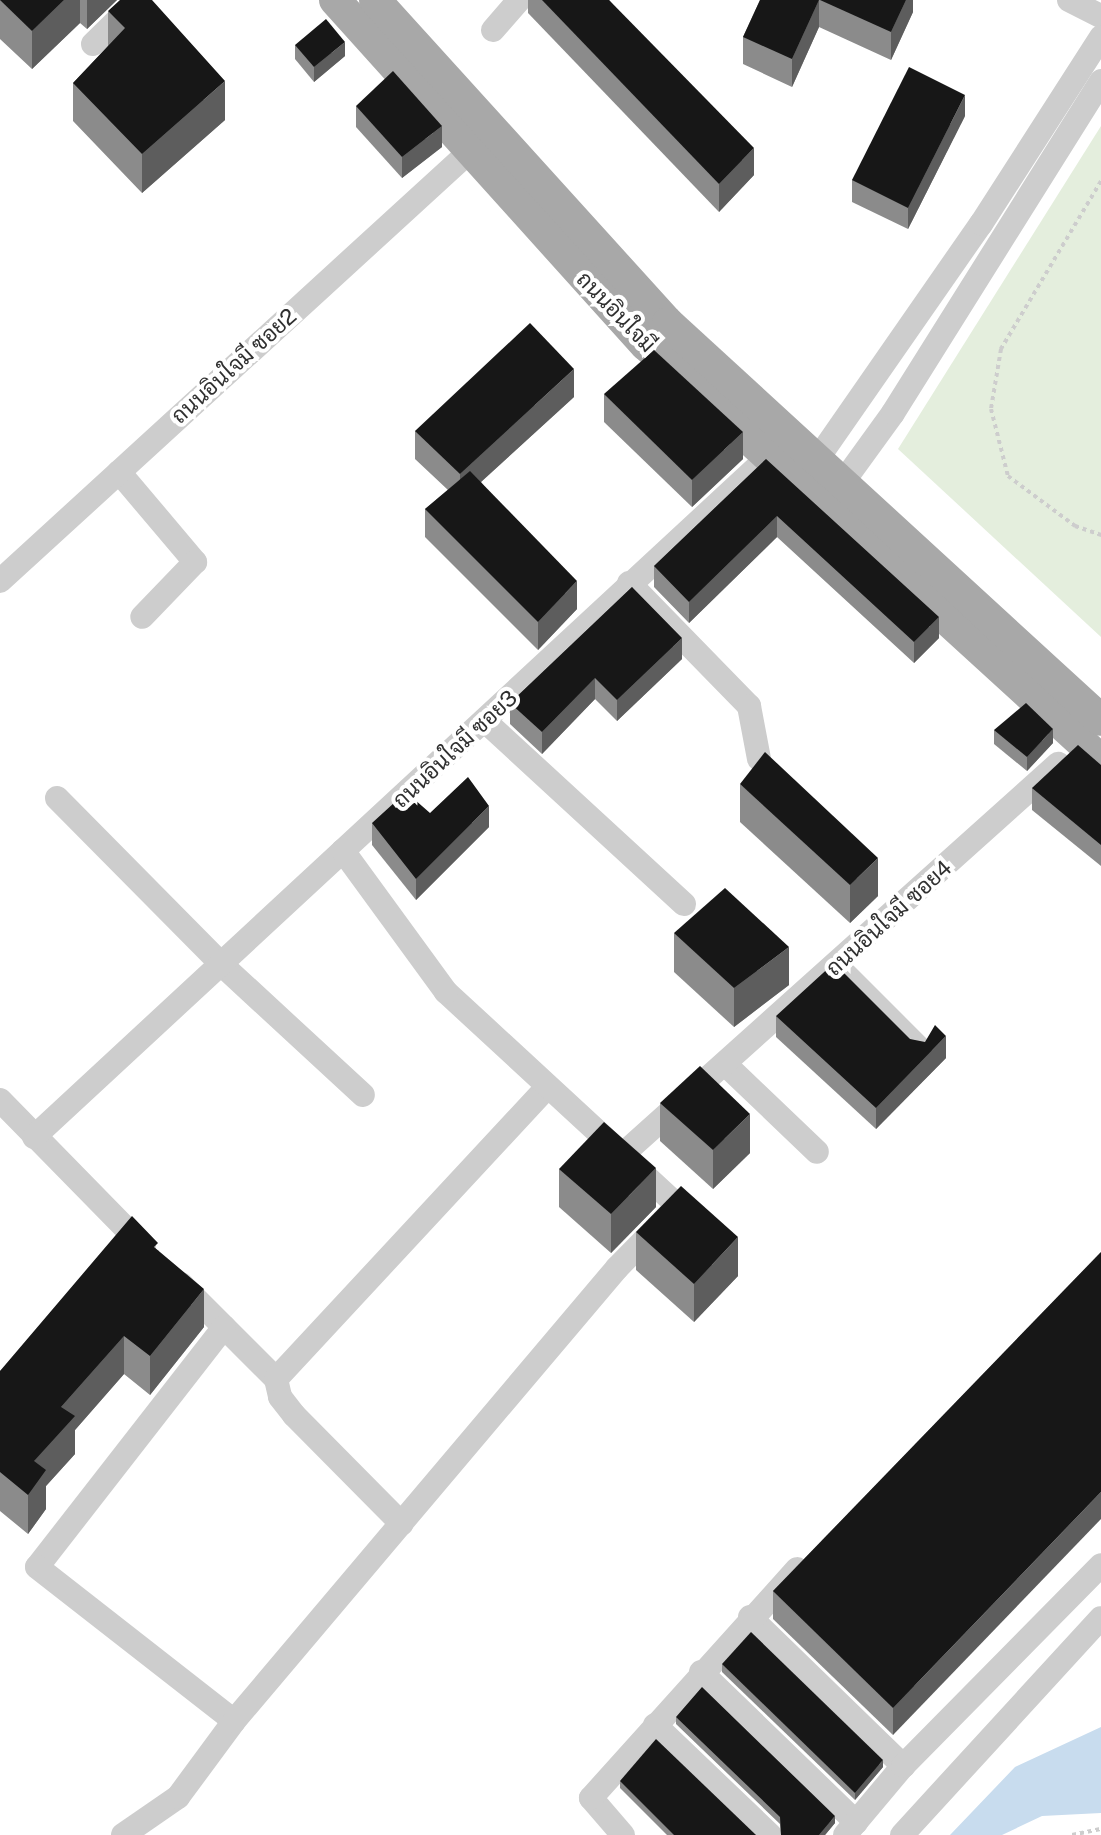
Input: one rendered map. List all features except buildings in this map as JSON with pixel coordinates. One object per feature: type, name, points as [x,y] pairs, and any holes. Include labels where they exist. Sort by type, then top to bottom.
[{"type":"main road","name":"ถนนอินใจมี","points":[[335,0],[668,323],[808,473],[1094,741]]},
{"type":"main road","name":"ถนนอินใจมี","points":[[375,0],[480,142],[646,345],[768,457],[808,473]]},
{"type":"street","points":[[93,44],[138,0]]},
{"type":"street","points":[[493,30],[519,0]]},
{"type":"street","points":[[1069,0],[1101,16]]},
{"type":"street","points":[[808,473],[1101,37]]},
{"type":"street","points":[[833,496],[1101,81]]},
{"type":"street","points":[[1045,124],[1068,135]]},
{"type":"street","name":"ถนนอินใจมี ซอย2","points":[[0,581],[480,142]]},
{"type":"street","name":"ถนนอินใจมี ซอย3","points":[[34,1137],[486,722],[629,583],[768,457]]},
{"type":"street","points":[[119,472],[195,562],[142,617]]},
{"type":"street","points":[[629,583],[749,706],[759,759]]},
{"type":"street","points":[[486,722],[684,904]]},
{"type":"street","name":"ถนนอินใจมี ซอย4","points":[[622,1155],[1094,741]]},
{"type":"street","points":[[57,798],[221,964],[363,1095]]},
{"type":"street","points":[[123,1835],[178,1797],[234,1721],[617,1268],[678,1206],[546,1088],[446,992],[343,851]]},
{"type":"street","points":[[837,966],[920,1049]]},
{"type":"street","points":[[725,1064],[817,1152]]},
{"type":"street","points":[[276,1379],[546,1088]]},
{"type":"street","points":[[0,1100],[276,1379],[280,1397],[294,1415],[402,1524]]},
{"type":"street","points":[[224,1327],[37,1567],[234,1721]]},
{"type":"street","points":[[623,1835],[591,1798],[750,1617],[816,1549]]},
{"type":"street","points":[[701,1672],[850,1828],[903,1766],[1101,1565]]},
{"type":"street","points":[[750,1617],[903,1766]]},
{"type":"street","points":[[902,1835],[1101,1618]]},
{"type":"street","points":[[655,1725],[770,1835]]},
{"type":"path","points":[[1101,181],[1001,349],[991,409],[1008,476],[1075,526],[1101,535]]},
{"type":"path","points":[[1072,1835],[1101,1829]]},
{"type":"green space","points":[[1101,126],[1101,637],[898,449]]},
{"type":"water","points":[[1101,1727],[1101,1813],[1042,1816],[1002,1835],[950,1835],[1015,1767]]}]
